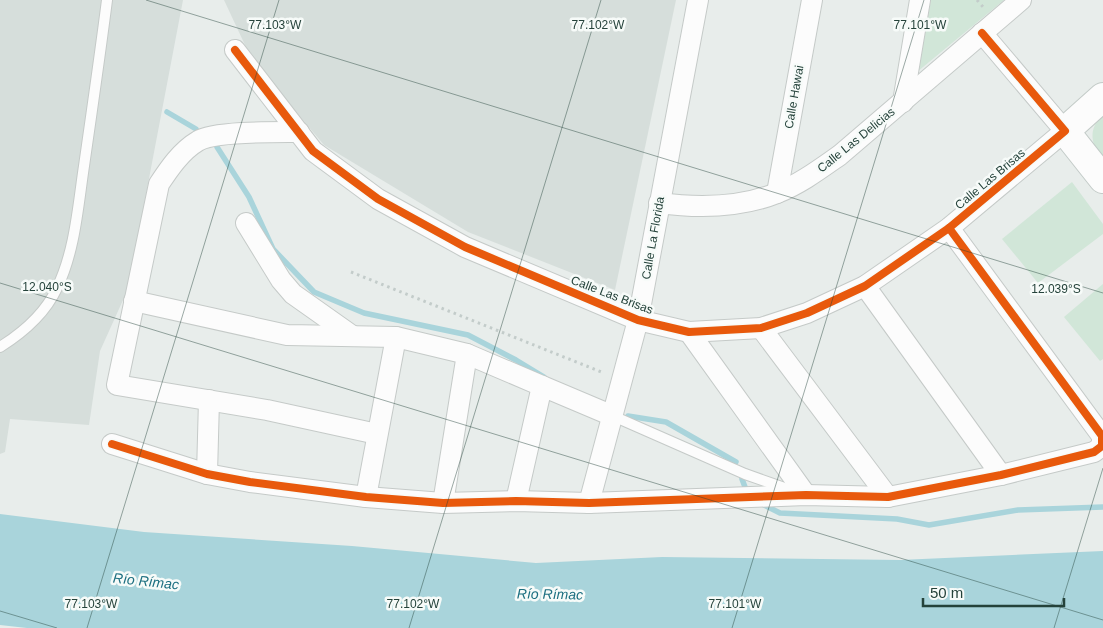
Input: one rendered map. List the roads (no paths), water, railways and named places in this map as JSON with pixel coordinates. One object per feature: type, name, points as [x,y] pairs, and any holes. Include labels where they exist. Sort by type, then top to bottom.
[{"type":"main road","name":"Calle Las Brisas","points":[[1065,131],[1103,97]]},
{"type":"main road","points":[[1065,131],[1103,179]]},
{"type":"street","name":"Calle La Florida","points":[[589,503],[638,320],[698,0]]},
{"type":"street","name":"Calle Hawai","points":[[776,194],[812,0]]},
{"type":"street","points":[[903,102],[920,0]]},
{"type":"street","name":"Calle Las Delicias","points":[[659,203],[703,207],[730,204],[776,194],[810,176],[840,156],[1021,0]]},
{"type":"street","points":[[982,33],[1065,131]]},
{"type":"street","name":"Calle Las Brisas","points":[[235,50],[313,151],[378,199],[465,247],[638,320],[688,332],[761,328],[807,313],[865,286],[949,228],[1065,131]]},
{"type":"street","points":[[298,132],[234,134],[198,140],[174,163],[159,184],[117,384],[312,418],[377,434]]},
{"type":"street","points":[[246,223],[281,280],[293,294],[352,335]]},
{"type":"street","points":[[112,444],[207,474],[250,482],[366,497],[443,503],[516,501],[589,503],[806,495],[888,497],[1001,475],[1094,452],[1102,446],[1102,436],[949,228]]},
{"type":"street","points":[[865,286],[1001,475]]},
{"type":"street","points":[[134,301],[287,335],[304,337],[396,336],[467,354],[613,416]]},
{"type":"street","points":[[761,328],[888,497]]},
{"type":"street","points":[[688,332],[806,495]]},
{"type":"street","points":[[366,497],[396,336]]},
{"type":"street","points":[[443,503],[467,354]]},
{"type":"street","points":[[516,501],[542,386]]},
{"type":"street","points":[[207,474],[209,400]]},
{"type":"lane","points":[[0,347],[19,335],[41,314],[57,289],[65,270],[77,214],[108,0]]},
{"type":"lane","points":[[613,416],[745,474],[806,495]]},
{"type":"water","name":"Río Rímac","points":[[0,514],[144,532],[352,546],[536,563],[662,557],[900,560],[1103,551],[1103,628],[27,628],[0,625]]},
{"type":"waterway","points":[[167,112],[196,129]]},
{"type":"waterway","points":[[217,147],[249,197],[273,249],[314,292],[364,313],[468,335],[544,377]]},
{"type":"waterway","points":[[628,416],[666,422],[736,462]]},
{"type":"waterway","points":[[742,479],[745,487]]},
{"type":"waterway","points":[[760,503],[780,513],[897,519],[929,525],[1018,510],[1103,507]]}]
